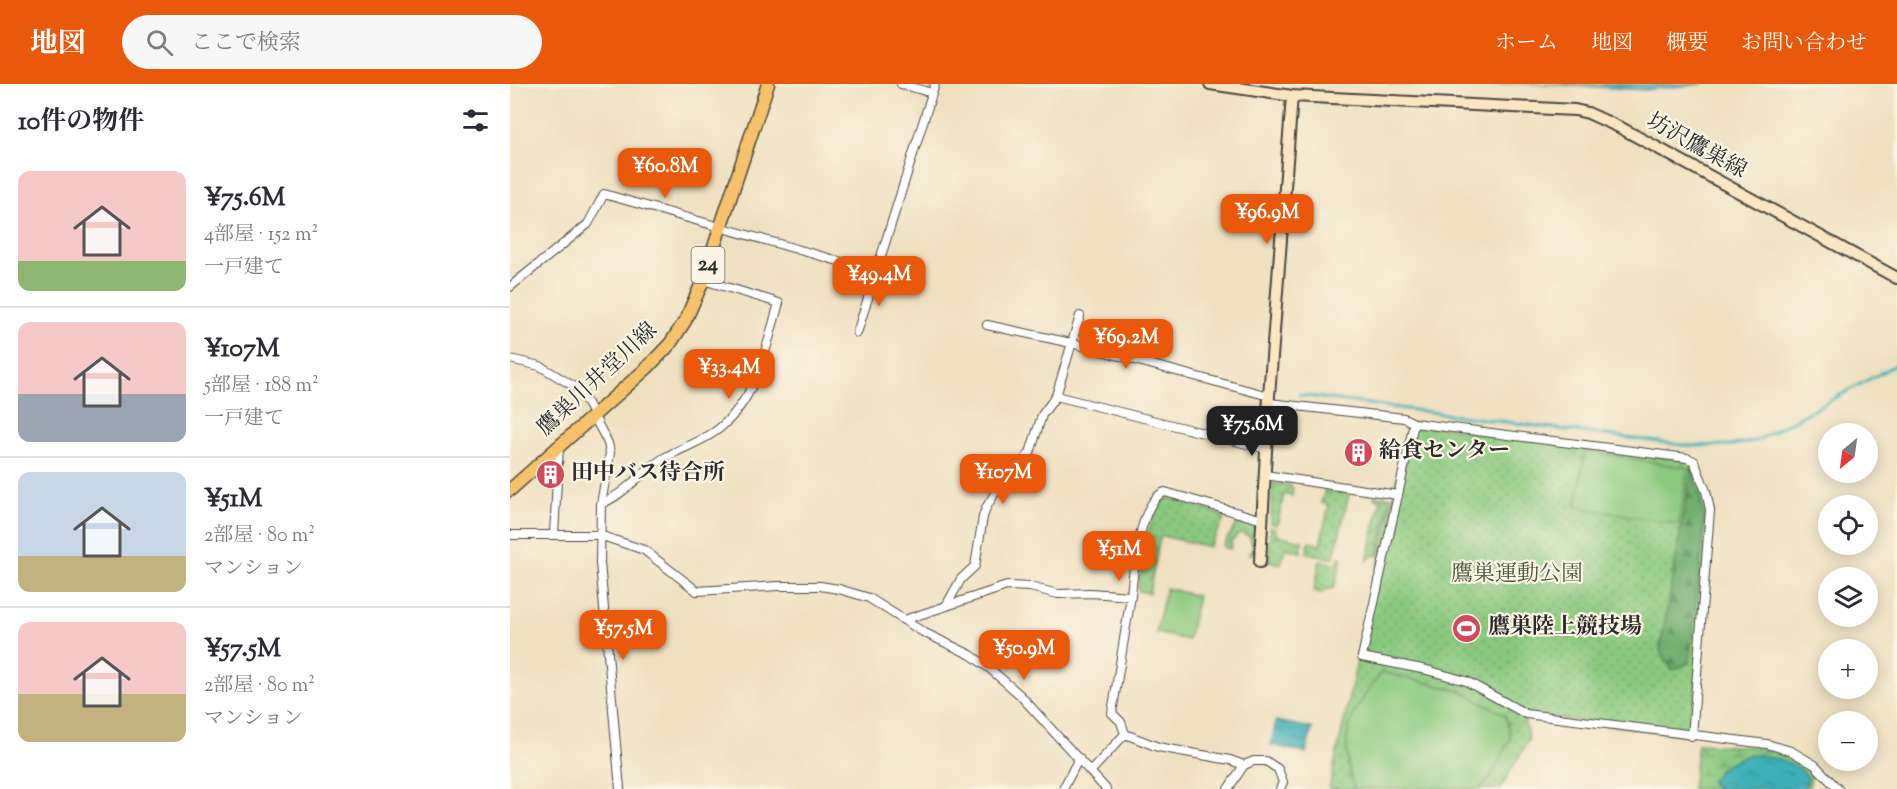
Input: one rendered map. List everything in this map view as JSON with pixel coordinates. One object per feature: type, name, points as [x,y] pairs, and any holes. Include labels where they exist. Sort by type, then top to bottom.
[{"type":"main road","name":"鷹巣川井堂川線","points":[[510,490],[670,344],[693,306],[703,280],[768,84]]},
{"type":"main road","name":"坊沢鷹巣線","points":[[1210,84],[1248,87],[1292,96],[1575,110],[1588,113],[1621,128],[1897,278]]},
{"type":"main road","points":[[1260,562],[1269,400],[1292,96]]},
{"type":"street","points":[[901,84],[932,93]]},
{"type":"street","points":[[857,333],[935,84]]},
{"type":"street","points":[[510,287],[588,224],[604,194],[877,272]]},
{"type":"street","points":[[601,504],[614,499],[664,458],[721,428],[754,386],[779,303],[703,280]]},
{"type":"street","points":[[946,606],[961,579],[975,566],[983,517],[995,493],[1030,453],[1042,415],[1056,396],[1080,316]]},
{"type":"street","points":[[987,325],[1071,343],[1269,400],[1404,418],[1414,423],[1687,458],[1694,461],[1706,491],[1710,510],[1692,736]]},
{"type":"street","points":[[510,359],[540,366],[580,390],[608,443],[610,453],[601,504],[599,535],[620,789]]},
{"type":"street","points":[[1056,396],[1267,449]]},
{"type":"street","points":[[1414,423],[1362,657],[1427,670],[1466,681],[1526,714],[1767,744],[1791,751],[1815,765],[1838,789]]},
{"type":"street","points":[[554,534],[559,445]]},
{"type":"street","points":[[1265,475],[1398,495]]},
{"type":"street","points":[[1125,734],[1121,722],[1112,713],[1141,535],[1150,504],[1158,494],[1166,492],[1263,520]]},
{"type":"street","points":[[510,535],[599,535],[644,550],[697,591],[820,586],[869,598],[923,632],[971,655],[989,669],[1019,694],[1106,789]]},
{"type":"street","points":[[904,620],[1013,586],[1030,587],[1058,594],[1090,593],[1131,596]]},
{"type":"street","points":[[1125,734],[1158,747],[1230,760],[1244,765]]},
{"type":"street","points":[[1091,771],[1125,734]]},
{"type":"street","points":[[1063,789],[1079,758]]},
{"type":"street","points":[[1228,789],[1244,765],[1266,760],[1278,768],[1283,782],[1280,789]]},
{"type":"green space","name":"鷹巣運動公園","points":[[1414,423],[1694,461],[1710,510],[1692,736],[1523,714],[1529,740],[1500,789],[1329,789],[1409,425]]},
{"type":"green space","points":[[1585,451],[1688,468],[1679,524],[1576,507]]},
{"type":"green space","points":[[1692,466],[1704,517],[1703,540],[1689,663],[1672,670],[1660,650]]},
{"type":"green space","points":[[1273,483],[1290,485],[1293,489],[1292,496],[1284,494],[1277,525],[1270,523]]},
{"type":"green space","points":[[1325,490],[1349,494],[1334,557],[1331,558],[1307,553],[1309,542],[1320,545],[1329,505],[1321,503]]},
{"type":"green space","points":[[1374,496],[1391,497],[1378,555],[1372,556],[1367,561],[1381,500]]},
{"type":"green space","points":[[1166,497],[1226,516],[1209,547],[1163,536],[1160,538],[1149,593],[1139,591],[1141,566],[1150,525],[1160,503]]},
{"type":"green space","points":[[1239,520],[1257,527],[1256,554],[1249,554],[1254,546],[1250,536],[1239,533],[1231,540],[1230,549],[1223,546]]},
{"type":"green space","points":[[1270,527],[1276,529],[1276,535],[1303,541],[1301,552],[1285,548],[1281,564],[1269,561]]},
{"type":"green space","points":[[1339,557],[1342,558],[1334,588],[1322,593],[1314,591],[1320,561],[1337,564]]},
{"type":"green space","points":[[1166,588],[1198,596],[1188,640],[1156,633]]},
{"type":"green space","points":[[1382,672],[1461,691],[1505,715],[1511,737],[1490,778],[1480,789],[1355,789],[1350,776],[1347,736],[1354,713]]},
{"type":"green space","points":[[1698,744],[1754,747],[1791,756],[1812,773],[1809,789],[1804,789],[1808,778],[1711,781],[1718,789],[1692,789]]},
{"type":"water","points":[[1550,84],[1703,84],[1645,90]]},
{"type":"water","points":[[1276,721],[1312,728],[1306,753],[1271,745]]},
{"type":"water","points":[[1751,754],[1783,760],[1797,767],[1808,778],[1804,789],[1718,789],[1711,782],[1728,764]]},
{"type":"waterway","points":[[1299,395],[1690,446],[1733,445],[1756,441],[1897,364]]},
{"type":"place","name":"給食センター","points":[[1358,452]]},
{"type":"place","name":"田中バス待合所","points":[[550,474]]},
{"type":"place","name":"鷹巣陸上競技場","points":[[1467,628]]}]
